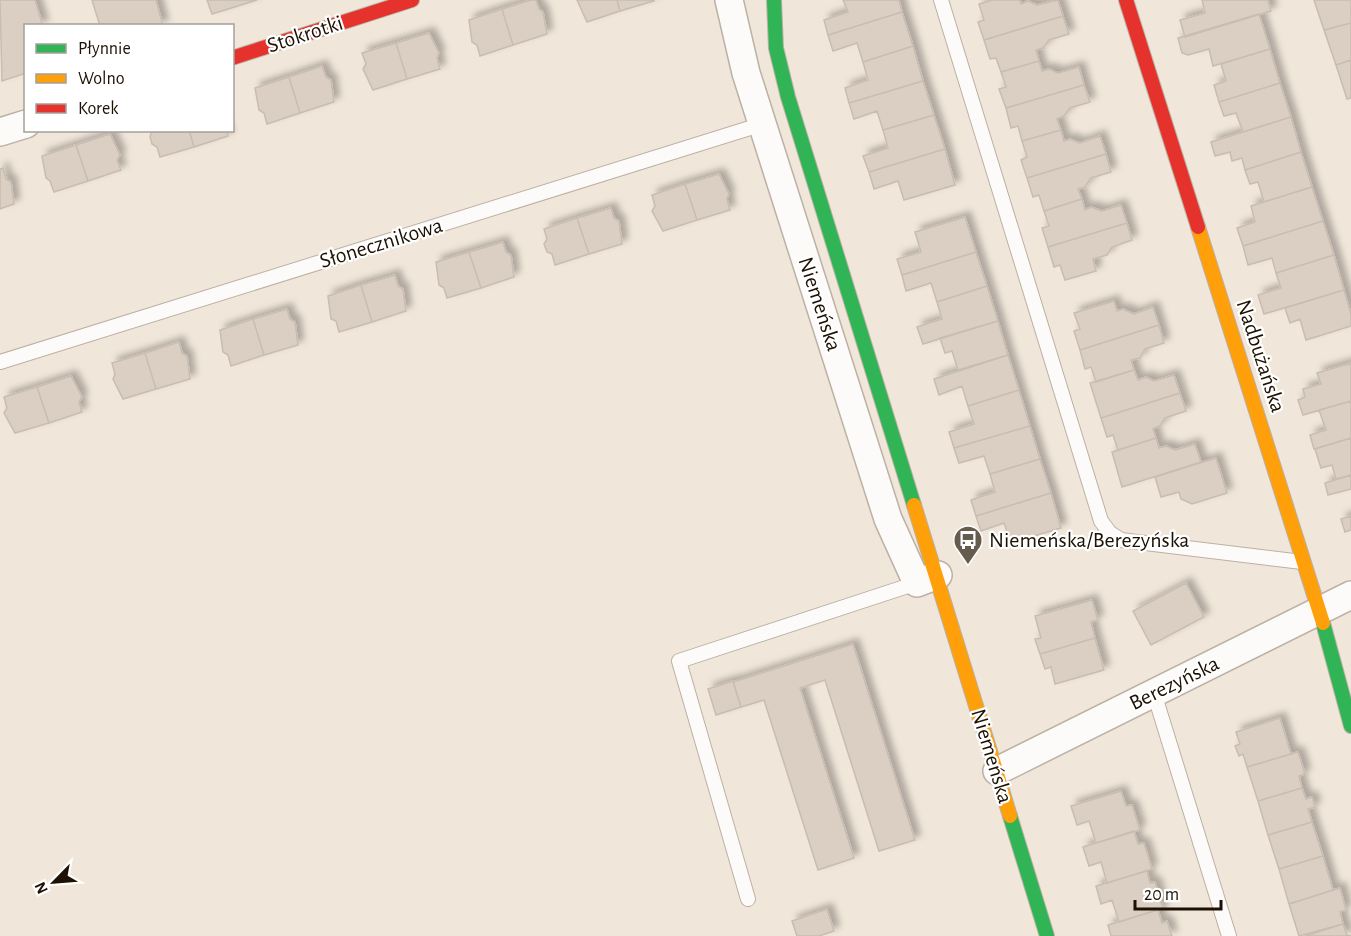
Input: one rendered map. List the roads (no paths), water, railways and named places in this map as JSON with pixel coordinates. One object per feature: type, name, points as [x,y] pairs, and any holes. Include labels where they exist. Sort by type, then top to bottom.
[{"type":"street","name":"Stokrotki","points":[[234,56],[412,0]]},
{"type":"street","name":"Niemeńska","points":[[729,0],[746,73],[888,519],[927,579]]},
{"type":"street","name":"Niemeńska","points":[[774,0],[776,48],[788,97],[927,579],[997,771],[1047,936]]},
{"type":"street","name":"Nadbużańska","points":[[1126,0],[1320,611],[1351,726]]},
{"type":"street","points":[[0,132],[24,125]]},
{"type":"street","name":"Berezyńska","points":[[997,771],[1351,595]]},
{"type":"lane","points":[[941,0],[1101,521],[1110,533],[1121,540],[1304,562]]},
{"type":"lane","name":"Słonecznikowa","points":[[0,362],[763,124]]},
{"type":"lane","points":[[748,899],[679,661],[927,579]]},
{"type":"lane","points":[[1154,693],[1229,936]]},
{"type":"place","name":"Niemeńska/Berezyńska","points":[[968,566]]}]
